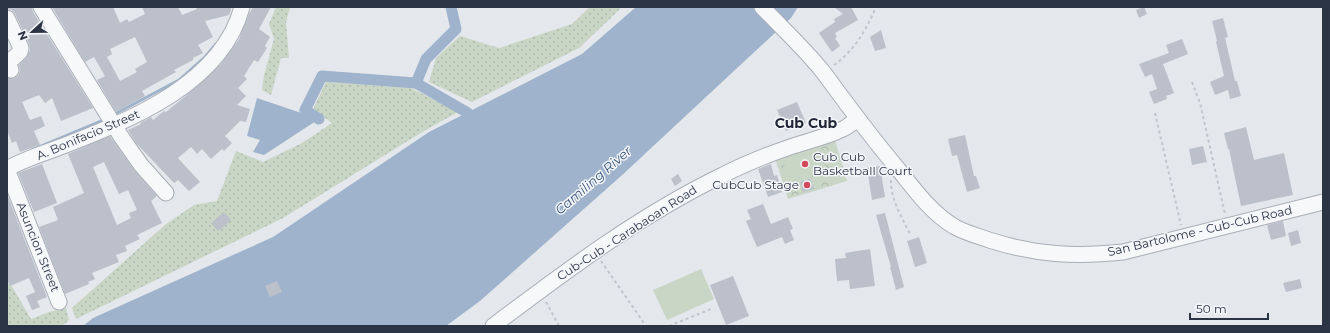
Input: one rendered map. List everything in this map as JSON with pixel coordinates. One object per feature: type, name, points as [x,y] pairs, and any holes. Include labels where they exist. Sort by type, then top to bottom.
[{"type":"street","points":[[41,7],[74,58],[114,126],[141,164],[166,193]]},
{"type":"street","name":"A. Bonifacio Street","points":[[8,166],[114,126],[146,110],[167,97],[199,73],[223,47],[237,23],[242,7]]},
{"type":"street","name":"San Bartolome - Cub-Cub Road","points":[[762,7],[804,49],[919,195],[937,214],[956,227],[976,236],[1026,251],[1068,255],[1094,255],[1123,252],[1323,202]]},
{"type":"street","points":[[7,18],[21,48],[20,52],[8,63],[11,70]]},
{"type":"street","name":"Cub-Cub - Carabaoan Road","points":[[493,326],[595,251],[665,207],[723,175],[777,151],[836,132],[858,119]]},
{"type":"street","name":"Asuncion Street","points":[[8,166],[59,302]]},
{"type":"path","points":[[823,73],[854,48],[876,7]]},
{"type":"path","points":[[1192,82],[1200,103],[1227,225]]},
{"type":"path","points":[[1155,113],[1184,237]]},
{"type":"path","points":[[891,161],[891,190],[894,203],[910,234]]},
{"type":"path","points":[[595,251],[646,326]]},
{"type":"path","points":[[540,290],[559,326]]},
{"type":"path","points":[[669,326],[711,309]]},
{"type":"green space","points":[[276,7],[290,7],[286,23],[289,58],[281,58],[271,95],[262,90],[264,75],[274,39],[269,24]]},
{"type":"green space","points":[[590,7],[619,7],[620,9],[579,48],[472,102],[429,82],[436,58],[460,36],[499,48],[572,24]]},
{"type":"green space","points":[[326,82],[411,88],[458,112],[424,131],[283,218],[76,319],[72,308],[166,224],[194,205],[217,201],[236,151],[263,162],[302,143],[332,123],[313,109]]},
{"type":"green space","points":[[834,137],[847,181],[788,199],[774,155]]},
{"type":"green space","name":"Cub Cub Basketball Court","points":[[820,146],[827,171],[790,182],[782,157]]},
{"type":"green space","points":[[701,269],[714,299],[667,320],[653,290]]},
{"type":"green space","points":[[10,283],[31,319],[49,312],[66,308],[69,320],[62,326],[7,326],[7,284]]},
{"type":"water","name":"Camiling River","points":[[636,7],[798,7],[791,18],[620,177],[480,301],[446,326],[83,326],[93,318],[273,237],[429,132],[582,54]]},
{"type":"water","points":[[257,98],[319,119],[264,155],[253,152],[260,140],[247,136]]},
{"type":"building","points":[[7,7],[32,7],[33,12],[93,108],[61,121],[52,98],[45,103],[39,95],[22,102],[30,120],[41,116],[45,126],[34,131],[40,145],[20,152],[16,141],[12,143],[7,130],[7,78],[14,78],[18,76],[20,71],[19,65],[26,58],[30,50],[29,44],[15,14],[12,10],[7,9]]},
{"type":"building","points":[[52,7],[113,7],[120,23],[127,19],[129,22],[145,14],[142,7],[178,7],[182,15],[197,9],[196,7],[231,7],[229,15],[205,21],[213,37],[198,45],[203,53],[174,70],[176,72],[142,91],[145,96],[116,112],[97,80],[105,76],[94,57],[85,62]],"holes":[[[135,37],[147,62],[135,69],[137,72],[120,81],[107,57],[112,54],[110,49]]]},
{"type":"building","points":[[253,7],[271,7],[259,29],[270,37],[265,46],[267,48],[258,62],[254,60],[244,76],[247,79],[238,88],[246,96],[237,105],[250,109],[246,122],[240,121],[225,136],[232,143],[224,151],[222,149],[211,159],[202,149],[197,154],[191,147],[178,158],[200,182],[189,191],[178,180],[174,183],[136,143],[128,130],[151,117],[153,120],[164,111],[166,112],[200,84],[221,64],[239,39]]},
{"type":"building","points":[[834,7],[851,7],[858,20],[835,33],[837,37],[835,38],[840,46],[832,52],[819,33],[835,22],[834,19],[843,14]]},
{"type":"building","points":[[1144,7],[1147,14],[1139,18],[1136,10]]},
{"type":"building","points":[[1223,18],[1228,37],[1225,38],[1235,81],[1237,81],[1241,96],[1230,99],[1228,90],[1215,95],[1210,82],[1224,76],[1212,21]]},
{"type":"building","points":[[881,30],[886,48],[875,51],[870,37]]},
{"type":"building","points":[[1182,39],[1188,54],[1163,64],[1174,93],[1166,96],[1167,99],[1154,104],[1149,92],[1157,89],[1152,74],[1145,77],[1139,64],[1169,53],[1166,45]]},
{"type":"building","points":[[797,102],[806,123],[786,131],[777,110]]},
{"type":"building","points":[[1246,127],[1254,160],[1284,153],[1293,195],[1241,206],[1229,149],[1224,133]]},
{"type":"building","points":[[965,135],[974,176],[976,176],[980,188],[967,192],[957,155],[952,156],[948,139]]},
{"type":"building","points":[[110,136],[134,170],[157,196],[151,201],[162,223],[137,235],[140,239],[125,246],[127,251],[116,255],[119,262],[92,273],[95,279],[88,282],[89,284],[65,294],[39,227],[58,220],[53,207],[84,193],[68,154]],"holes":[[[104,162],[119,194],[128,190],[137,210],[129,213],[131,218],[117,225],[93,167]]]},
{"type":"building","points":[[1203,146],[1207,162],[1192,165],[1189,149]]},
{"type":"building","points":[[42,164],[57,203],[34,212],[18,173]]},
{"type":"building","points":[[771,164],[774,176],[777,175],[782,192],[768,197],[758,169]]},
{"type":"building","points":[[880,166],[885,197],[872,200],[867,168]]},
{"type":"building","points":[[678,174],[682,181],[675,186],[671,179]]},
{"type":"building","name":"CubCub Stage","points":[[810,179],[814,189],[803,192],[800,182]]},
{"type":"building","points":[[7,194],[47,297],[37,301],[40,307],[32,310],[26,296],[35,292],[29,278],[10,286],[7,279]]},
{"type":"building","points":[[763,204],[771,224],[788,217],[793,229],[790,230],[794,240],[785,244],[782,237],[757,247],[746,221],[751,219],[747,210]]},
{"type":"building","points":[[224,212],[231,220],[218,231],[211,223]]},
{"type":"building","points":[[885,213],[904,287],[896,290],[876,215]]},
{"type":"building","points":[[1283,221],[1286,236],[1271,240],[1267,225]]},
{"type":"building","points":[[1298,230],[1301,243],[1291,246],[1288,233]]},
{"type":"building","points":[[919,237],[927,263],[915,267],[907,241]]},
{"type":"building","points":[[870,249],[875,286],[850,289],[849,280],[837,281],[835,259],[846,258],[845,253]]},
{"type":"building","points":[[733,276],[749,316],[726,325],[710,285]]},
{"type":"building","points":[[1300,279],[1302,288],[1286,292],[1283,283]]},
{"type":"building","points":[[277,281],[282,292],[270,297],[265,286]]},
{"type":"waterway","points":[[451,7],[456,29],[426,59],[416,83],[468,113]]},
{"type":"waterway","points":[[113,115],[179,80],[205,57],[216,44]]},
{"type":"waterway","points":[[319,119],[305,110],[322,76],[416,83]]},
{"type":"waterway","points":[[32,150],[104,120]]},
{"type":"place","name":"Cub Cub Basketball Court","points":[[805,164]]},
{"type":"place","name":"CubCub Stage","points":[[807,185]]},
{"type":"district","name":"Cub Cub","points":[[806,123]]}]
